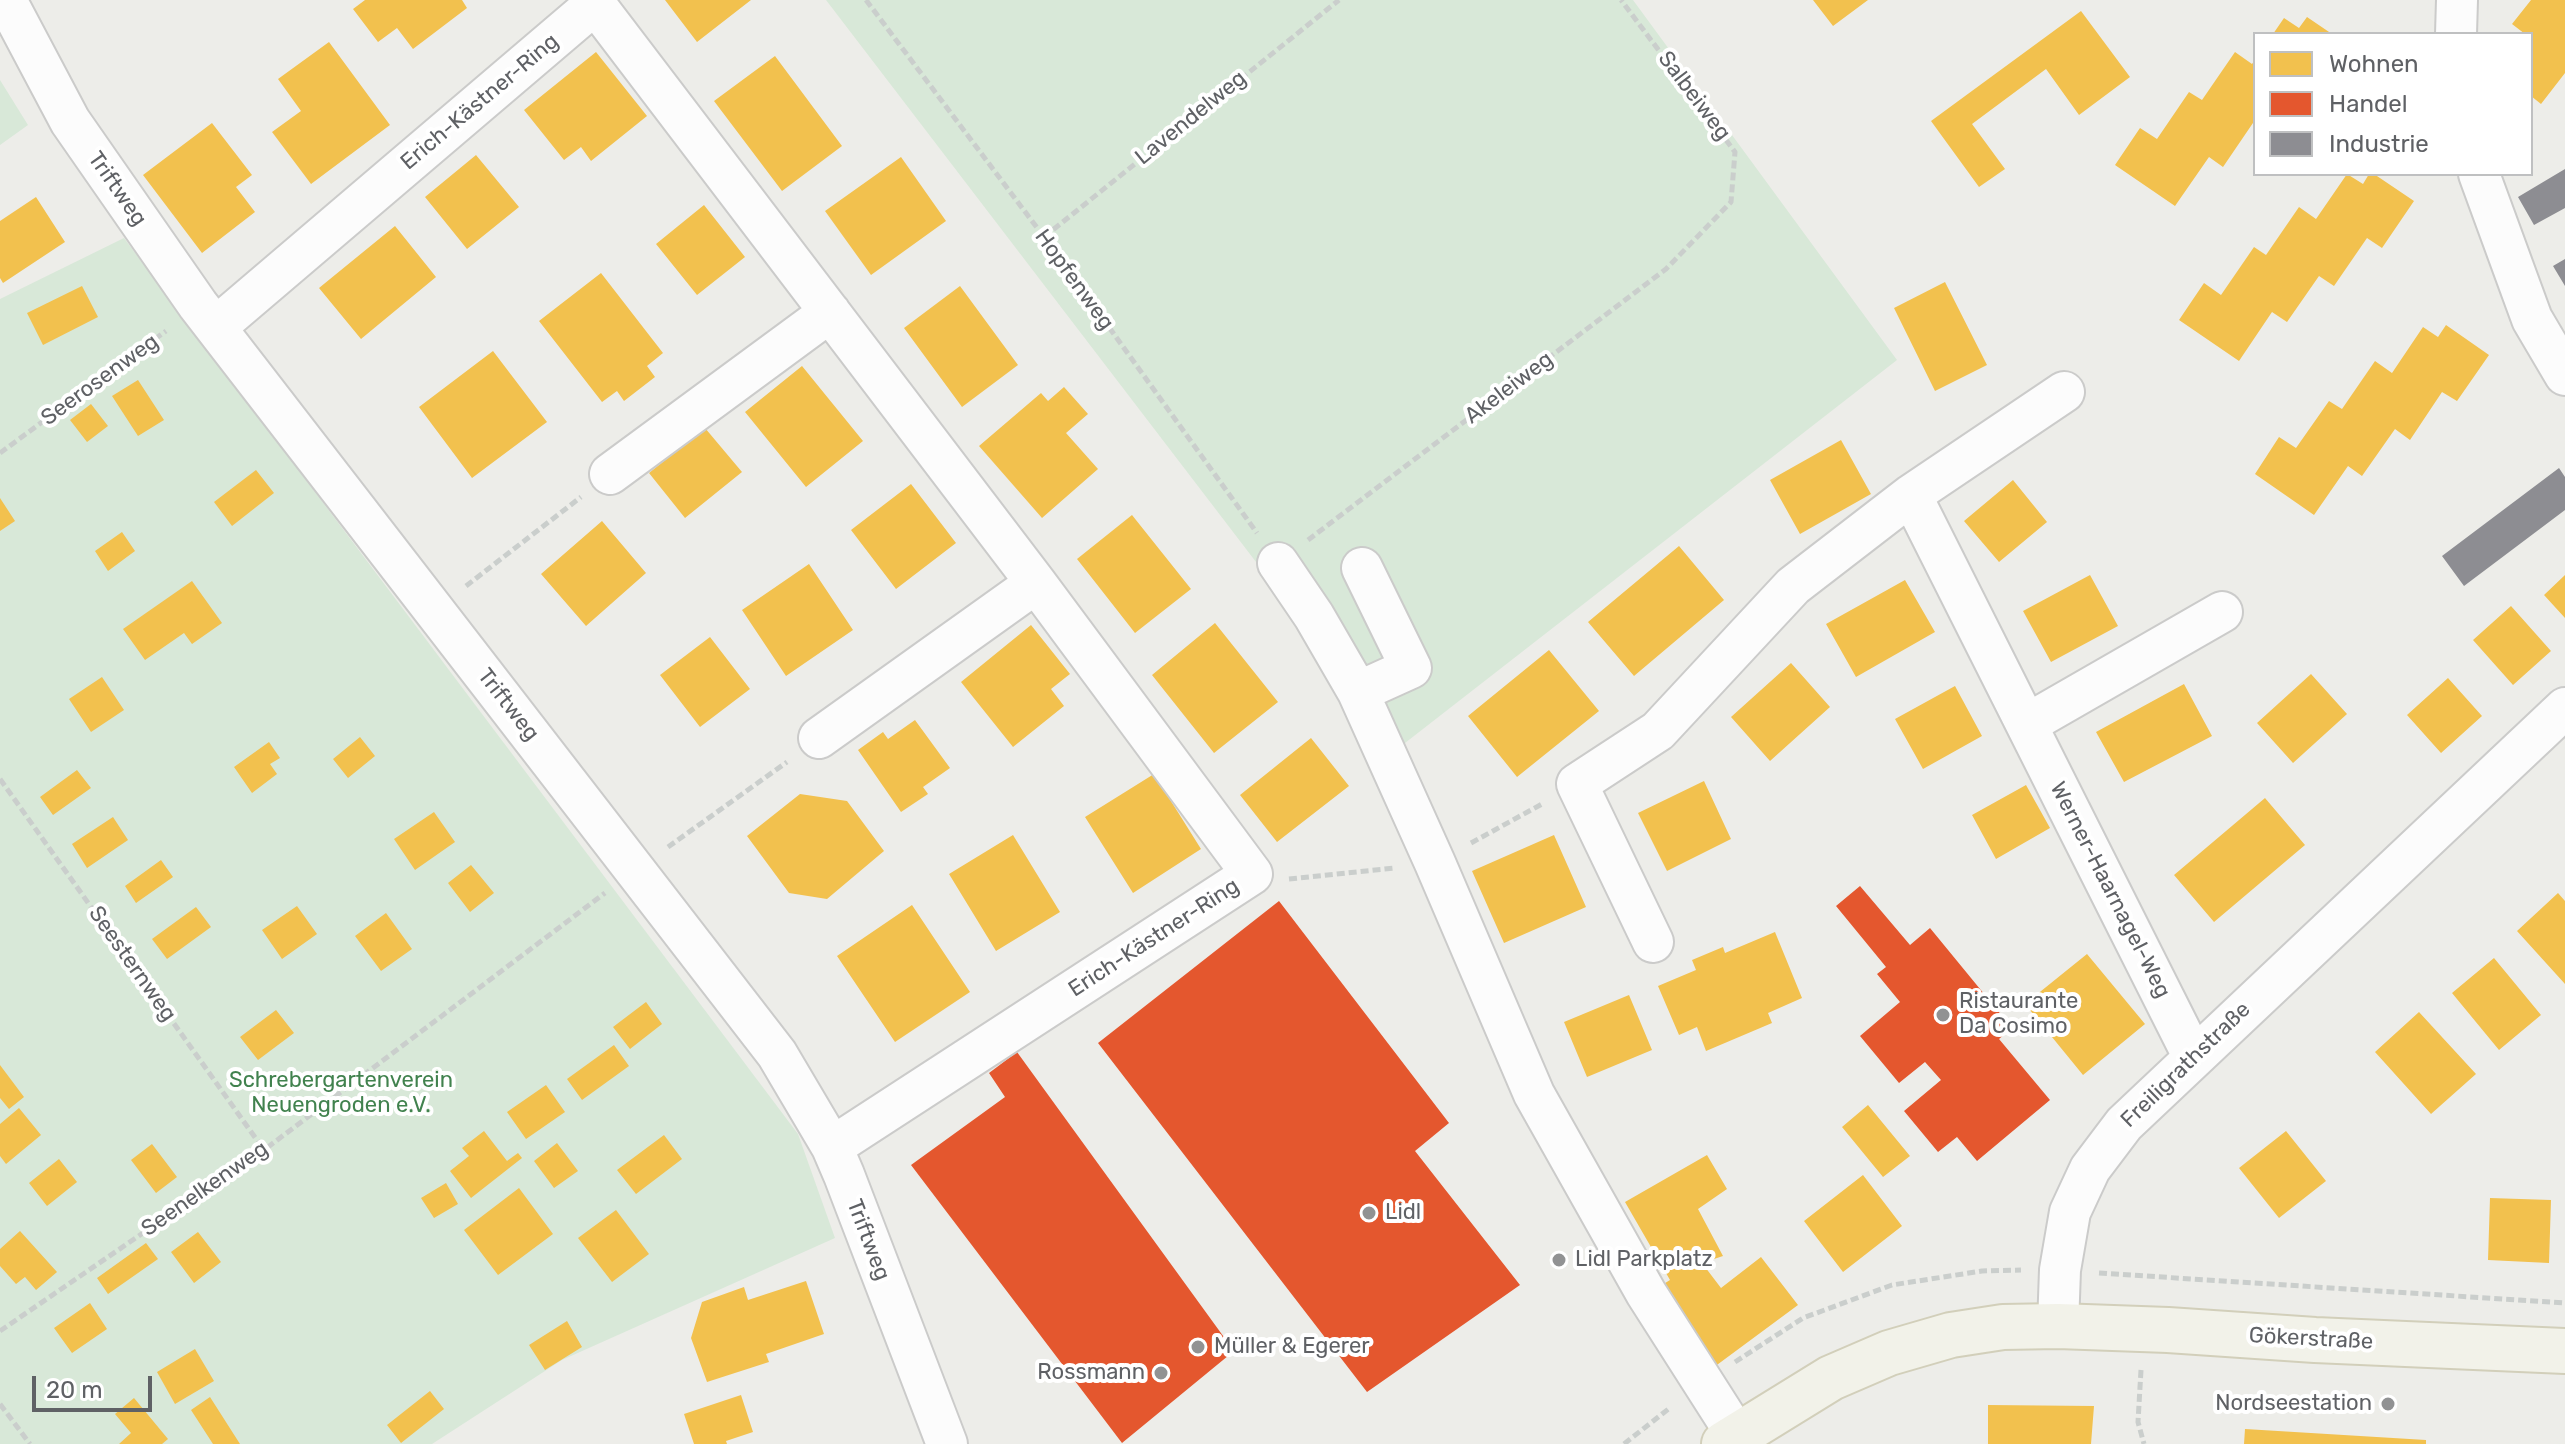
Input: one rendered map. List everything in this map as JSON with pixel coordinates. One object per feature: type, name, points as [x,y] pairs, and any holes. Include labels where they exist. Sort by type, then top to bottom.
[{"type":"main road","points":[[1730,1439],[1831,1378],[1889,1353],[1951,1335],[2003,1327],[2058,1326]]},
{"type":"main road","name":"Gökerstraße","points":[[2058,1326],[2565,1351]]},
{"type":"street","name":"Triftweg","points":[[6,0],[70,121],[207,316],[777,1054],[832,1147],[947,1444]]},
{"type":"street","points":[[2456,32],[2457,0]]},
{"type":"street","name":"Erich-Kästner-Ring","points":[[207,316],[595,4],[1036,583],[1252,874],[832,1147]]},
{"type":"street","points":[[2480,176],[2532,319],[2565,375]]},
{"type":"street","points":[[610,474],[830,312]]},
{"type":"street","points":[[1653,942],[1577,784],[1658,731],[1793,586],[1911,495],[2064,392]]},
{"type":"street","name":"Werner-Haarnagel-Weg","points":[[1911,495],[2193,1056]]},
{"type":"street","points":[[1278,563],[1314,616],[1358,692],[1534,1094],[1730,1439]]},
{"type":"street","points":[[1358,692],[1411,668],[1362,568]]},
{"type":"street","points":[[819,738],[1036,583]]},
{"type":"street","points":[[2027,724],[2222,612]]},
{"type":"street","name":"Freiligrathstraße","points":[[2058,1326],[2060,1270],[2070,1212],[2090,1169],[2124,1124],[2565,708]]},
{"type":"path","name":"Hopfenweg","points":[[866,0],[1044,237],[1278,563]]},
{"type":"path","name":"Lavendelweg","points":[[1044,237],[1339,0]]},
{"type":"path","name":"Salbeiweg","points":[[1621,0],[1735,152],[1731,202]]},
{"type":"path","name":"Akeleiweg","points":[[1278,563],[1666,269],[1731,202]]},
{"type":"path","name":"Seerosenweg","points":[[0,453],[163,334],[207,316]]},
{"type":"path","points":[[434,611],[610,474]]},
{"type":"path","name":"Seenelkenweg","points":[[0,1331],[264,1150],[636,869],[819,738]]},
{"type":"path","name":"Seesternweg","points":[[0,779],[264,1150]]},
{"type":"path","points":[[2169,1278],[2565,1303]]},
{"type":"path","points":[[2126,1367],[2154,1368]]},
{"type":"path","points":[[2142,1368],[2138,1422],[2144,1444]]},
{"type":"path","points":[[0,1404],[30,1444]]},
{"type":"green space","points":[[826,0],[1633,0],[1897,360],[1387,757],[1305,626]]},
{"type":"green space","points":[[0,80],[28,125],[0,145]]},
{"type":"green space","name":"Schrebergartenverein Neuengroden e.V.","points":[[124,238],[798,1134],[835,1238],[562,1360],[432,1444],[0,1444],[0,299]]},
{"type":"building: Wohnen","points":[[365,0],[462,0],[467,8],[413,49],[397,28],[378,42],[353,9]]},
{"type":"building: Wohnen","points":[[665,0],[751,0],[697,42]]},
{"type":"building: Wohnen","points":[[1813,0],[1868,0],[1833,26]]},
{"type":"building: Wohnen","points":[[2531,0],[2565,0],[2565,73],[2541,104],[2533,98],[2533,32],[2522,32],[2512,24]]},
{"type":"building: Wohnen","points":[[2081,11],[2130,77],[2079,115],[2046,69],[1972,124],[2005,169],[1979,187],[1931,121]]},
{"type":"building: Wohnen","points":[[2307,17],[2329,32],[2274,32],[2284,18],[2299,28]]},
{"type":"building: Wohnen","points":[[329,42],[390,125],[311,184],[272,132],[301,111],[278,79]]},
{"type":"building: Wohnen","points":[[596,52],[647,116],[591,161],[581,147],[564,160],[524,110]]},
{"type":"building: Wohnen","points":[[2235,52],[2253,63],[2253,123],[2223,167],[2209,157],[2175,206],[2115,165],[2140,128],[2157,139],[2189,92],[2202,100]]},
{"type":"building: Wohnen","points":[[775,56],[842,146],[782,191],[714,101]]},
{"type":"building: Wohnen","points":[[212,123],[252,175],[236,187],[255,212],[202,253],[143,175]]},
{"type":"building: Wohnen","points":[[476,155],[519,207],[467,249],[425,197]]},
{"type":"building: Wohnen","points":[[901,157],[946,221],[871,275],[825,211]]},
{"type":"building: Wohnen","points":[[2346,176],[2363,184],[2368,176],[2377,176],[2414,201],[2382,248],[2367,238],[2334,286],[2319,276],[2287,322],[2272,312],[2239,361],[2179,320],[2204,283],[2221,295],[2254,247],[2266,255],[2299,207],[2316,219]]},
{"type":"building: Wohnen","points":[[36,197],[65,242],[3,283],[0,278],[0,221]]},
{"type":"building: Wohnen","points":[[704,205],[745,257],[697,295],[656,244]]},
{"type":"building: Wohnen","points":[[395,226],[436,277],[361,339],[319,288]]},
{"type":"building: Wohnen","points":[[601,273],[663,353],[647,366],[655,377],[624,401],[617,391],[602,402],[539,321]]},
{"type":"building: Wohnen","points":[[1945,282],[1987,365],[1935,391],[1894,308]]},
{"type":"building: Wohnen","points":[[82,286],[98,317],[43,345],[27,313]]},
{"type":"building: Wohnen","points":[[960,286],[1018,365],[962,407],[904,328]]},
{"type":"building: Wohnen","points":[[2446,325],[2489,355],[2457,401],[2442,392],[2410,440],[2395,429],[2362,476],[2348,466],[2314,515],[2255,474],[2279,437],[2296,448],[2329,401],[2342,409],[2375,361],[2392,373],[2423,327],[2438,337]]},
{"type":"building: Wohnen","points":[[493,351],[547,422],[472,478],[419,407]]},
{"type":"building: Wohnen","points":[[802,366],[863,441],[806,487],[745,412]]},
{"type":"building: Wohnen","points":[[138,380],[164,420],[138,436],[112,396]]},
{"type":"building: Wohnen","points":[[1064,387],[1088,414],[1066,433],[1098,469],[1042,518],[979,446],[1041,393],[1048,401]]},
{"type":"building: Wohnen","points":[[91,404],[108,426],[87,442],[70,420]]},
{"type":"building: Wohnen","points":[[705,428],[742,472],[685,518],[649,473]]},
{"type":"building: Wohnen","points":[[1841,440],[1871,494],[1800,534],[1770,480]]},
{"type":"building: Wohnen","points":[[256,470],[274,493],[232,526],[214,502]]},
{"type":"building: Wohnen","points":[[2013,480],[2047,522],[1999,562],[1964,521]]},
{"type":"building: Wohnen","points":[[911,484],[956,543],[896,589],[851,530]]},
{"type":"building: Wohnen","points":[[0,498],[15,521],[0,531]]},
{"type":"building: Wohnen","points":[[1132,515],[1191,589],[1135,633],[1077,559]]},
{"type":"building: Wohnen","points":[[602,521],[646,573],[586,626],[541,574]]},
{"type":"building: Wohnen","points":[[122,532],[135,551],[108,571],[95,551]]},
{"type":"building: Wohnen","points":[[1679,546],[1724,600],[1634,676],[1588,622]]},
{"type":"building: Wohnen","points":[[809,564],[853,630],[786,676],[742,610]]},
{"type":"building: Wohnen","points":[[2090,575],[2118,626],[2051,662],[2023,611]]},
{"type":"building: Wohnen","points":[[2565,575],[2565,618],[2544,595]]},
{"type":"building: Wohnen","points":[[1905,580],[1935,632],[1856,677],[1826,624]]},
{"type":"building: Wohnen","points":[[192,581],[222,623],[192,644],[184,633],[145,660],[123,629]]},
{"type":"building: Wohnen","points":[[2511,606],[2551,651],[2513,685],[2473,640]]},
{"type":"building: Wohnen","points":[[1215,623],[1278,702],[1214,753],[1152,675]]},
{"type":"building: Wohnen","points":[[1031,625],[1070,674],[1051,689],[1064,706],[1013,747],[961,682]]},
{"type":"building: Wohnen","points":[[710,637],[750,689],[700,727],[660,675]]},
{"type":"building: Wohnen","points":[[1549,650],[1599,711],[1517,777],[1468,716]]},
{"type":"building: Wohnen","points":[[1791,663],[1830,707],[1770,761],[1731,717]]},
{"type":"building: Wohnen","points":[[2311,674],[2347,714],[2293,763],[2257,723]]},
{"type":"building: Wohnen","points":[[102,677],[124,710],[91,732],[69,699]]},
{"type":"building: Wohnen","points":[[2448,678],[2482,716],[2441,753],[2407,715]]},
{"type":"building: Wohnen","points":[[2184,684],[2212,736],[2124,782],[2096,732]]},
{"type":"building: Wohnen","points":[[1955,686],[1982,736],[1923,769],[1895,719]]},
{"type":"building: Wohnen","points":[[915,720],[950,768],[923,787],[928,794],[901,812],[858,750],[883,732],[888,739]]},
{"type":"building: Wohnen","points":[[360,737],[375,756],[348,778],[333,759]]},
{"type":"building: Wohnen","points":[[1311,738],[1349,786],[1277,842],[1240,795]]},
{"type":"building: Wohnen","points":[[269,742],[280,758],[270,764],[277,774],[252,793],[234,767]]},
{"type":"building: Wohnen","points":[[77,770],[91,788],[53,815],[40,797]]},
{"type":"building: Wohnen","points":[[1154,774],[1201,849],[1133,893],[1085,817]]},
{"type":"building: Wohnen","points":[[1704,781],[1731,839],[1667,871],[1638,813]]},
{"type":"building: Wohnen","points":[[2026,785],[2050,828],[1996,859],[1972,815]]},
{"type":"building: Wohnen","points":[[800,794],[847,801],[884,851],[827,899],[789,893],[747,836]]},
{"type":"building: Wohnen","points":[[2265,798],[2305,845],[2214,922],[2174,875]]},
{"type":"building: Wohnen","points":[[434,812],[455,842],[415,870],[394,839]]},
{"type":"building: Wohnen","points":[[113,817],[128,840],[87,868],[72,844]]},
{"type":"building: Wohnen","points":[[1013,835],[1060,912],[996,951],[949,874]]},
{"type":"building: Wohnen","points":[[1554,835],[1586,907],[1504,943],[1472,871]]},
{"type":"building: Wohnen","points":[[161,860],[173,877],[136,903],[125,886]]},
{"type":"building: Wohnen","points":[[471,865],[494,893],[470,912],[448,883]]},
{"type":"building: Wohnen","points":[[2558,893],[2565,901],[2565,984],[2517,931]]},
{"type":"building: Wohnen","points":[[912,905],[970,992],[895,1042],[837,956]]},
{"type":"building: Wohnen","points":[[297,906],[317,934],[282,959],[262,930]]},
{"type":"building: Wohnen","points":[[196,907],[211,927],[167,959],[152,939]]},
{"type":"building: Wohnen","points":[[386,913],[412,949],[381,971],[355,936]]},
{"type":"building: Wohnen","points":[[1775,932],[1802,998],[1768,1013],[1772,1023],[1706,1051],[1697,1027],[1679,1035],[1658,986],[1696,970],[1692,960],[1723,947],[1725,953]]},
{"type":"building: Wohnen","points":[[2087,954],[2145,1024],[2083,1075],[2025,1004]]},
{"type":"building: Wohnen","points":[[2494,958],[2541,1015],[2499,1050],[2452,993]]},
{"type":"building: Wohnen","points":[[1629,995],[1652,1050],[1587,1077],[1564,1022]]},
{"type":"building: Wohnen","points":[[646,1002],[662,1024],[630,1049],[613,1027]]},
{"type":"building: Wohnen","points":[[276,1010],[294,1033],[258,1060],[240,1037]]},
{"type":"building: Wohnen","points":[[2419,1012],[2476,1074],[2431,1114],[2375,1052]]},
{"type":"building: Wohnen","points":[[614,1045],[629,1066],[582,1100],[567,1079]]},
{"type":"building: Wohnen","points":[[0,1065],[24,1097],[9,1109],[0,1098]]},
{"type":"building: Wohnen","points":[[546,1085],[565,1112],[526,1139],[507,1112]]},
{"type":"building: Wohnen","points":[[1868,1105],[1910,1156],[1883,1177],[1842,1127]]},
{"type":"building: Wohnen","points":[[19,1108],[41,1135],[6,1164],[0,1156],[0,1124]]},
{"type":"building: Wohnen","points":[[484,1131],[507,1161],[518,1153],[522,1158],[471,1198],[450,1171],[469,1156],[462,1148]]},
{"type":"building: Wohnen","points":[[2286,1131],[2326,1181],[2279,1218],[2239,1168]]},
{"type":"building: Wohnen","points":[[664,1135],[682,1159],[636,1194],[617,1170]]},
{"type":"building: Wohnen","points":[[557,1143],[578,1171],[554,1188],[534,1161]]},
{"type":"building: Wohnen","points":[[152,1144],[177,1177],[156,1193],[131,1160]]},
{"type":"building: Wohnen","points":[[1707,1155],[1727,1189],[1698,1209],[1723,1256],[1702,1263],[1721,1288],[1761,1257],[1798,1305],[1702,1376],[1654,1290],[1670,1280],[1625,1202]]},
{"type":"building: Wohnen","points":[[59,1159],[77,1182],[47,1206],[29,1183]]},
{"type":"building: Wohnen","points":[[1863,1175],[1902,1226],[1843,1272],[1804,1221]]},
{"type":"building: Wohnen","points":[[446,1183],[458,1204],[434,1218],[421,1198]]},
{"type":"building: Wohnen","points":[[519,1188],[553,1234],[498,1275],[464,1230]]},
{"type":"building: Wohnen","points":[[2490,1198],[2551,1200],[2549,1263],[2488,1260]]},
{"type":"building: Wohnen","points":[[616,1210],[649,1254],[612,1282],[578,1238]]},
{"type":"building: Wohnen","points":[[20,1231],[57,1272],[36,1290],[25,1277],[16,1284],[0,1266],[0,1249]]},
{"type":"building: Wohnen","points":[[198,1232],[221,1262],[194,1283],[171,1252]]},
{"type":"building: Wohnen","points":[[146,1243],[158,1259],[108,1294],[97,1278]]},
{"type":"building: Wohnen","points":[[806,1281],[824,1334],[766,1354],[769,1362],[707,1382],[691,1338],[702,1302],[744,1287],[748,1300]]},
{"type":"building: Wohnen","points":[[90,1303],[107,1329],[72,1353],[54,1328]]},
{"type":"building: Wohnen","points":[[567,1321],[582,1347],[545,1370],[529,1345]]},
{"type":"building: Wohnen","points":[[195,1349],[214,1381],[175,1404],[157,1372]]},
{"type":"building: Wohnen","points":[[430,1391],[444,1409],[401,1443],[387,1425]]},
{"type":"building: Wohnen","points":[[741,1395],[753,1432],[726,1441],[727,1444],[694,1444],[684,1414]]},
{"type":"building: Wohnen","points":[[210,1397],[240,1444],[213,1444],[191,1410]]},
{"type":"building: Wohnen","points":[[134,1398],[168,1439],[162,1444],[119,1444],[131,1433],[115,1414]]},
{"type":"building: Wohnen","points":[[1988,1405],[2094,1406],[2091,1444],[1988,1444]]},
{"type":"building: Wohnen","points":[[2245,1429],[2426,1440],[2426,1444],[2244,1444]]},
{"type":"building: Handel","name":"Ristaurante Da Cosimo","points":[[1860,886],[1910,945],[1930,928],[2012,1028],[1999,1039],[2050,1100],[1977,1161],[1957,1137],[1938,1152],[1904,1111],[1941,1080],[1925,1062],[1899,1083],[1860,1036],[1900,1002],[1877,974],[1886,967],[1836,906]]},
{"type":"building: Handel","points":[[1279,901],[1449,1123],[1415,1151],[1520,1285],[1367,1392],[1098,1043]]},
{"type":"building: Handel","points":[[1017,1052],[1234,1351],[1122,1443],[911,1165],[1005,1097],[989,1073]]},
{"type":"building: Industrie","points":[[2565,169],[2565,208],[2534,225],[2518,197]]},
{"type":"building: Industrie","points":[[2565,259],[2565,286],[2553,266]]},
{"type":"building: Industrie","points":[[2559,468],[2565,477],[2565,510],[2464,586],[2442,556]]},
{"type":"place","name":"Ristaurante Da Cosimo","points":[[1943,1015]]},
{"type":"place","name":"Lidl","points":[[1369,1213]]},
{"type":"place","name":"Lidl Parkplatz","points":[[1559,1260]]},
{"type":"place","name":"Müller & Egerer","points":[[1198,1347]]},
{"type":"place","name":"Rossmann","points":[[1161,1373]]},
{"type":"place","name":"Nordseestation","points":[[2388,1404]]}]
